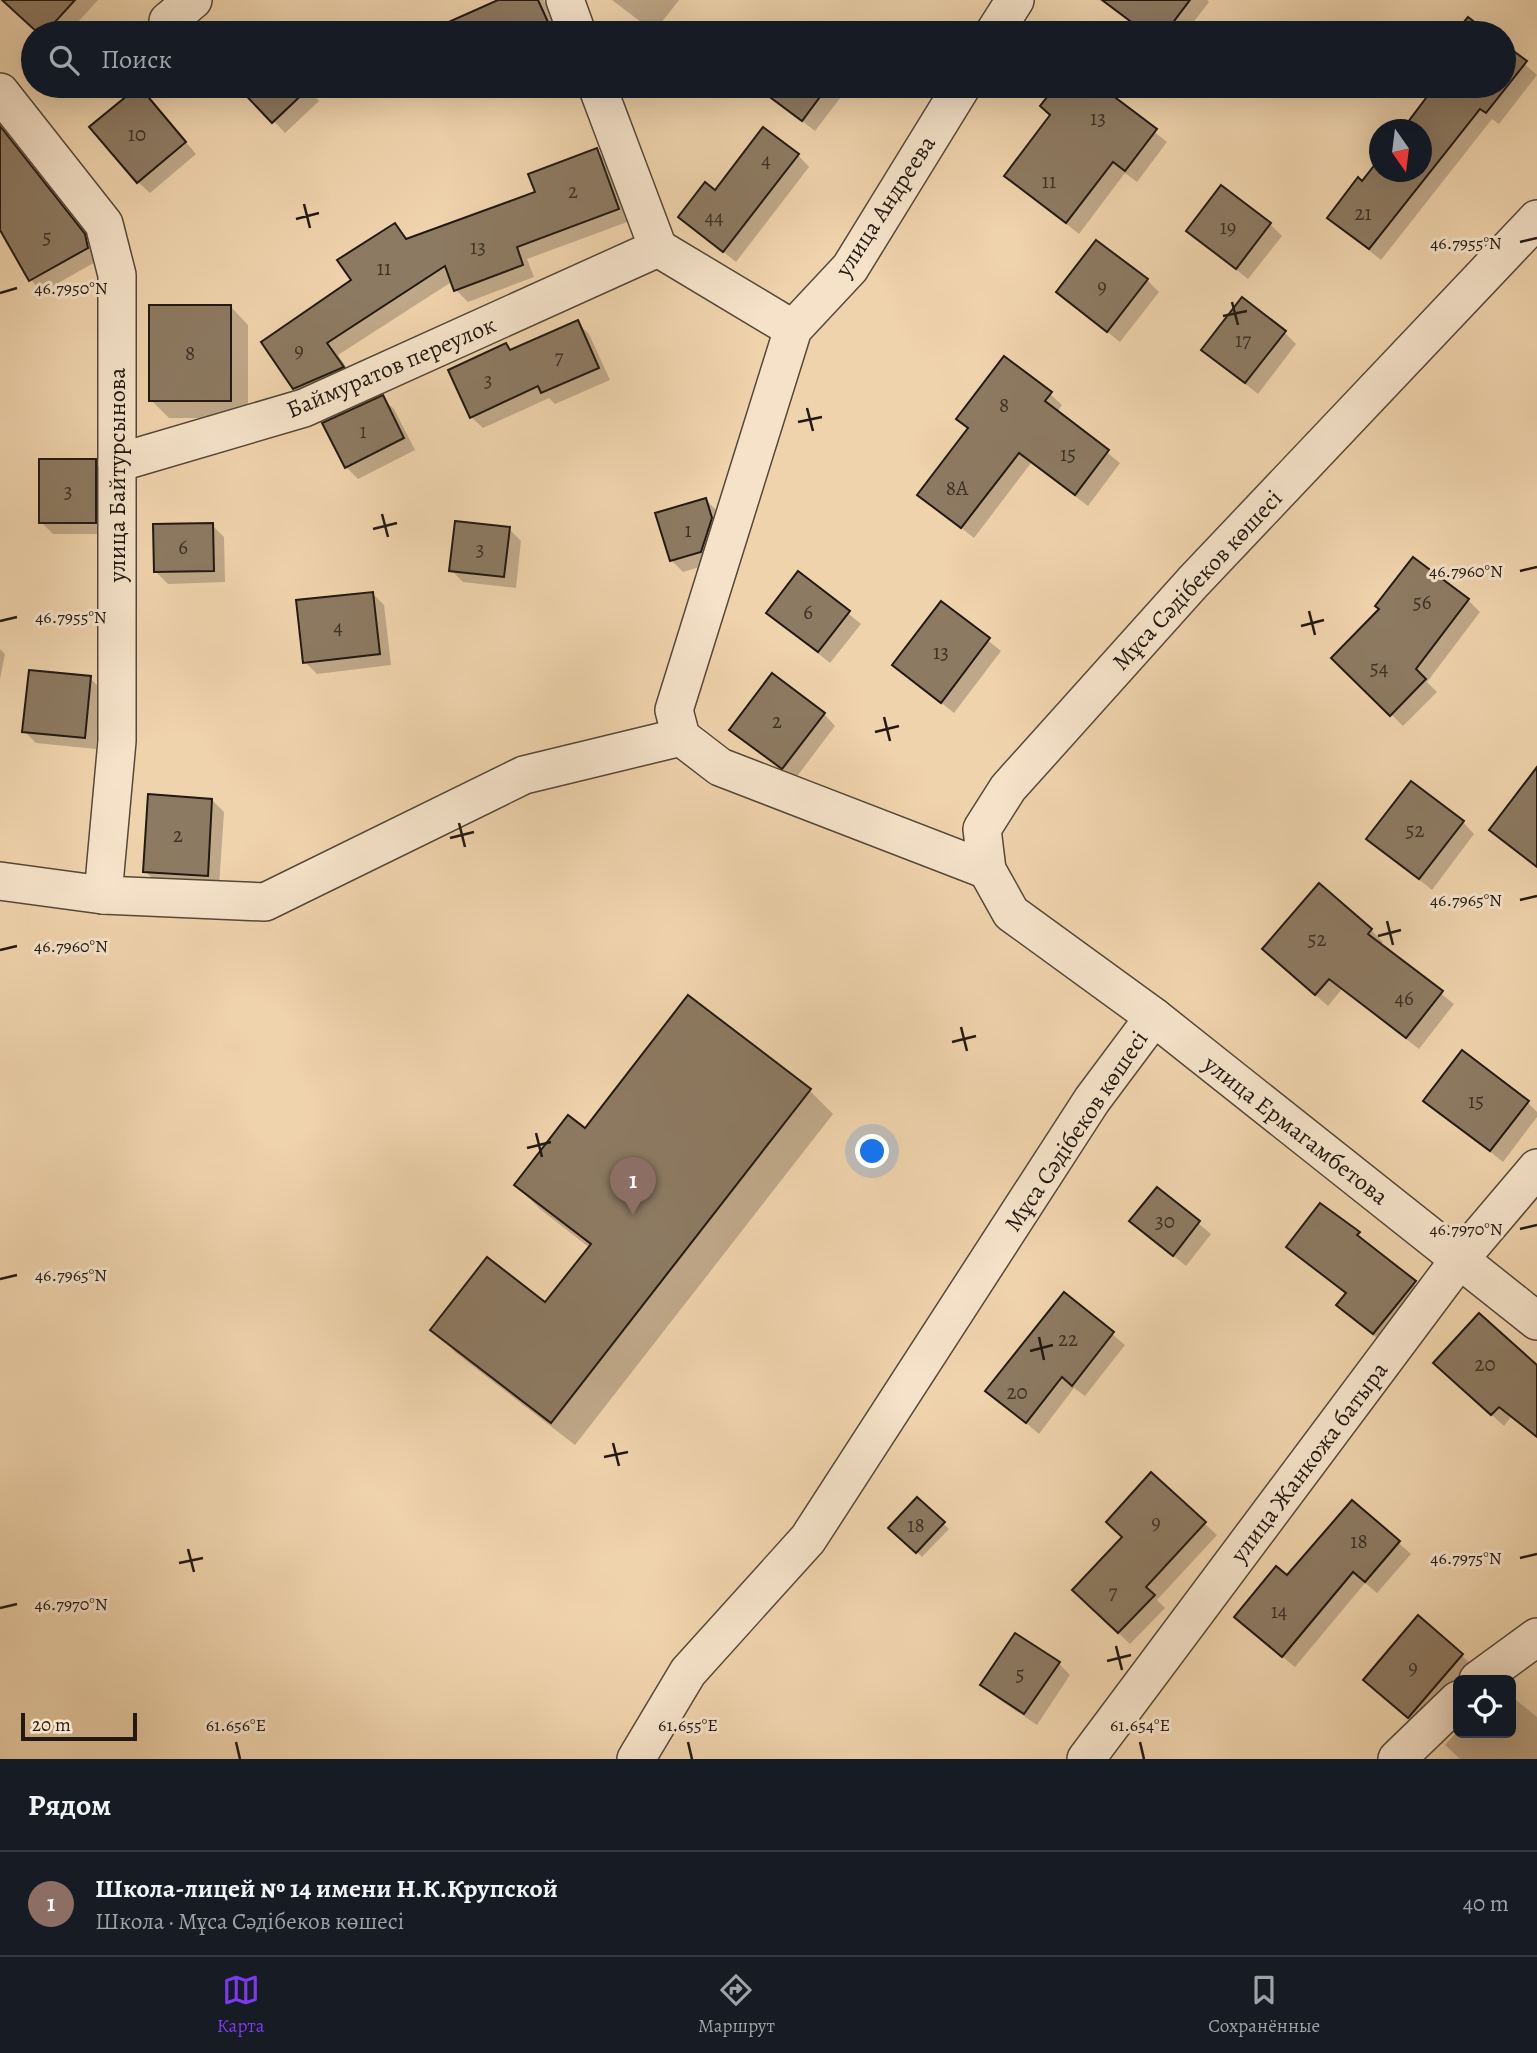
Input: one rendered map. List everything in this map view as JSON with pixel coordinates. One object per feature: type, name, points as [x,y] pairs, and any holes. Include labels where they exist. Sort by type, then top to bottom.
[{"type":"street","points":[[565,0],[573,21]]},
{"type":"street","points":[[1002,21],[1015,0]]},
{"type":"street","name":"улица Байтурсынова","points":[[0,92],[104,225],[117,275],[117,741],[103,895]]},
{"type":"street","points":[[602,98],[658,248],[793,329],[674,710],[681,737],[720,767],[987,870]]},
{"type":"street","name":"улица Андреева","points":[[793,329],[850,268],[955,98]]},
{"type":"street","name":"Мұса Сәдібеков көшесі","points":[[636,1759],[688,1672],[808,1539],[1092,1100],[1154,1017],[1011,913],[987,870],[982,829],[1008,788],[1193,582],[1537,219]]},
{"type":"street","name":"Баймуратов переулок","points":[[117,463],[304,408],[658,248]]},
{"type":"street","points":[[0,881],[103,895],[265,902],[524,775],[681,737]]},
{"type":"street","name":"улица Ермагамбетова","points":[[1154,1017],[1537,1321]]},
{"type":"street","name":"улица Жанкожа батыра","points":[[1086,1759],[1460,1260],[1537,1168]]},
{"type":"street","points":[[1485,1675],[1537,1637]]},
{"type":"street","points":[[1397,1759],[1453,1705]]},
{"type":"building","points":[[2,0],[75,0],[56,21],[25,21]]},
{"type":"building","points":[[498,0],[538,0],[548,21],[451,21]]},
{"type":"building","points":[[1102,0],[1190,0],[1174,21],[1130,21]]},
{"type":"building","points":[[1516,53],[1527,61],[1516,75]]},
{"type":"building","points":[[124,98],[149,98],[186,142],[137,183],[89,127]]},
{"type":"building","points":[[248,98],[298,98],[272,123]]},
{"type":"building","points":[[771,98],[819,98],[802,121]]},
{"type":"building","points":[[1046,98],[1116,98],[1157,129],[1125,171],[1113,162],[1066,223],[1004,176],[1050,115],[1040,106]]},
{"type":"building","points":[[1426,98],[1498,98],[1486,113],[1480,109],[1432,170],[1432,119],[1410,119]]},
{"type":"building","points":[[0,126],[85,234],[88,248],[29,281],[0,230]]},
{"type":"building","points":[[763,127],[799,154],[723,252],[678,217],[705,182],[715,190]]},
{"type":"building","points":[[597,148],[619,209],[517,247],[523,265],[454,291],[445,266],[327,343],[344,367],[293,389],[261,342],[351,280],[337,260],[395,223],[406,239],[535,192],[528,174]]},
{"type":"building","points":[[1369,172],[1369,182],[1422,182],[1369,249],[1327,218],[1358,177],[1362,181]]},
{"type":"building","points":[[1221,185],[1271,223],[1236,269],[1186,231]]},
{"type":"building","points":[[1096,240],[1148,279],[1107,332],[1056,292]]},
{"type":"building","points":[[1242,297],[1286,331],[1245,383],[1201,350]]},
{"type":"building","points":[[149,305],[231,305],[231,401],[149,401]]},
{"type":"building","points":[[578,320],[599,368],[541,393],[538,386],[470,418],[448,370],[506,343],[510,350]]},
{"type":"building","points":[[1004,356],[1052,392],[1045,401],[1109,450],[1075,495],[1019,453],[961,528],[917,495],[968,428],[956,419]]},
{"type":"building","points":[[383,395],[404,438],[345,468],[322,423]]},
{"type":"building","points":[[39,459],[96,459],[96,523],[39,523]]},
{"type":"building","points":[[706,498],[712,518],[701,552],[670,561],[655,513]]},
{"type":"building","points":[[455,521],[510,527],[504,577],[449,571]]},
{"type":"building","points":[[213,523],[214,571],[154,572],[153,524]]},
{"type":"building","points":[[1413,557],[1469,599],[1416,669],[1426,679],[1390,716],[1331,658],[1379,609],[1375,606]]},
{"type":"building","points":[[798,571],[850,611],[818,652],[766,613]]},
{"type":"building","points":[[373,592],[380,654],[303,663],[296,600]]},
{"type":"building","points":[[941,601],[990,638],[941,703],[892,665]]},
{"type":"building","points":[[29,670],[91,676],[85,738],[22,732]]},
{"type":"building","points":[[772,673],[825,713],[782,769],[729,730]]},
{"type":"building","points":[[1537,767],[1537,867],[1489,830]]},
{"type":"building","points":[[1411,781],[1464,821],[1419,879],[1366,839]]},
{"type":"building","points":[[148,794],[212,799],[208,876],[143,872]]},
{"type":"building","points":[[1319,883],[1372,929],[1368,934],[1443,991],[1406,1038],[1329,979],[1315,995],[1262,949]]},
{"type":"building","points":[[688,995],[811,1089],[551,1423],[430,1330],[487,1257],[545,1302],[591,1244],[514,1185],[568,1115],[585,1128]]},
{"type":"building","points":[[1462,1050],[1529,1101],[1490,1151],[1423,1101]]},
{"type":"building","points":[[1157,1187],[1200,1221],[1173,1256],[1129,1221]]},
{"type":"building","points":[[1320,1203],[1360,1232],[1357,1235],[1416,1281],[1373,1334],[1336,1305],[1346,1293],[1286,1247]]},
{"type":"building","points":[[1064,1292],[1114,1332],[1072,1386],[1062,1377],[1026,1423],[985,1391]]},
{"type":"building","points":[[1479,1313],[1537,1365],[1537,1437],[1499,1407],[1491,1415],[1433,1363]]},
{"type":"building","points":[[1151,1472],[1206,1522],[1146,1587],[1155,1595],[1118,1633],[1072,1590],[1122,1537],[1106,1522]]},
{"type":"building","points":[[917,1497],[945,1522],[916,1553],[888,1528]]},
{"type":"building","points":[[1352,1500],[1400,1541],[1365,1582],[1353,1572],[1282,1657],[1234,1617],[1276,1566],[1287,1575]]},
{"type":"building","points":[[1418,1615],[1463,1654],[1408,1718],[1363,1680]]},
{"type":"building","points":[[1015,1633],[1060,1662],[1024,1714],[980,1685]]},
{"type":"place","name":"Школа-лицей № 14 имени Н.К.Крупской","points":[[633,1215]]}]
